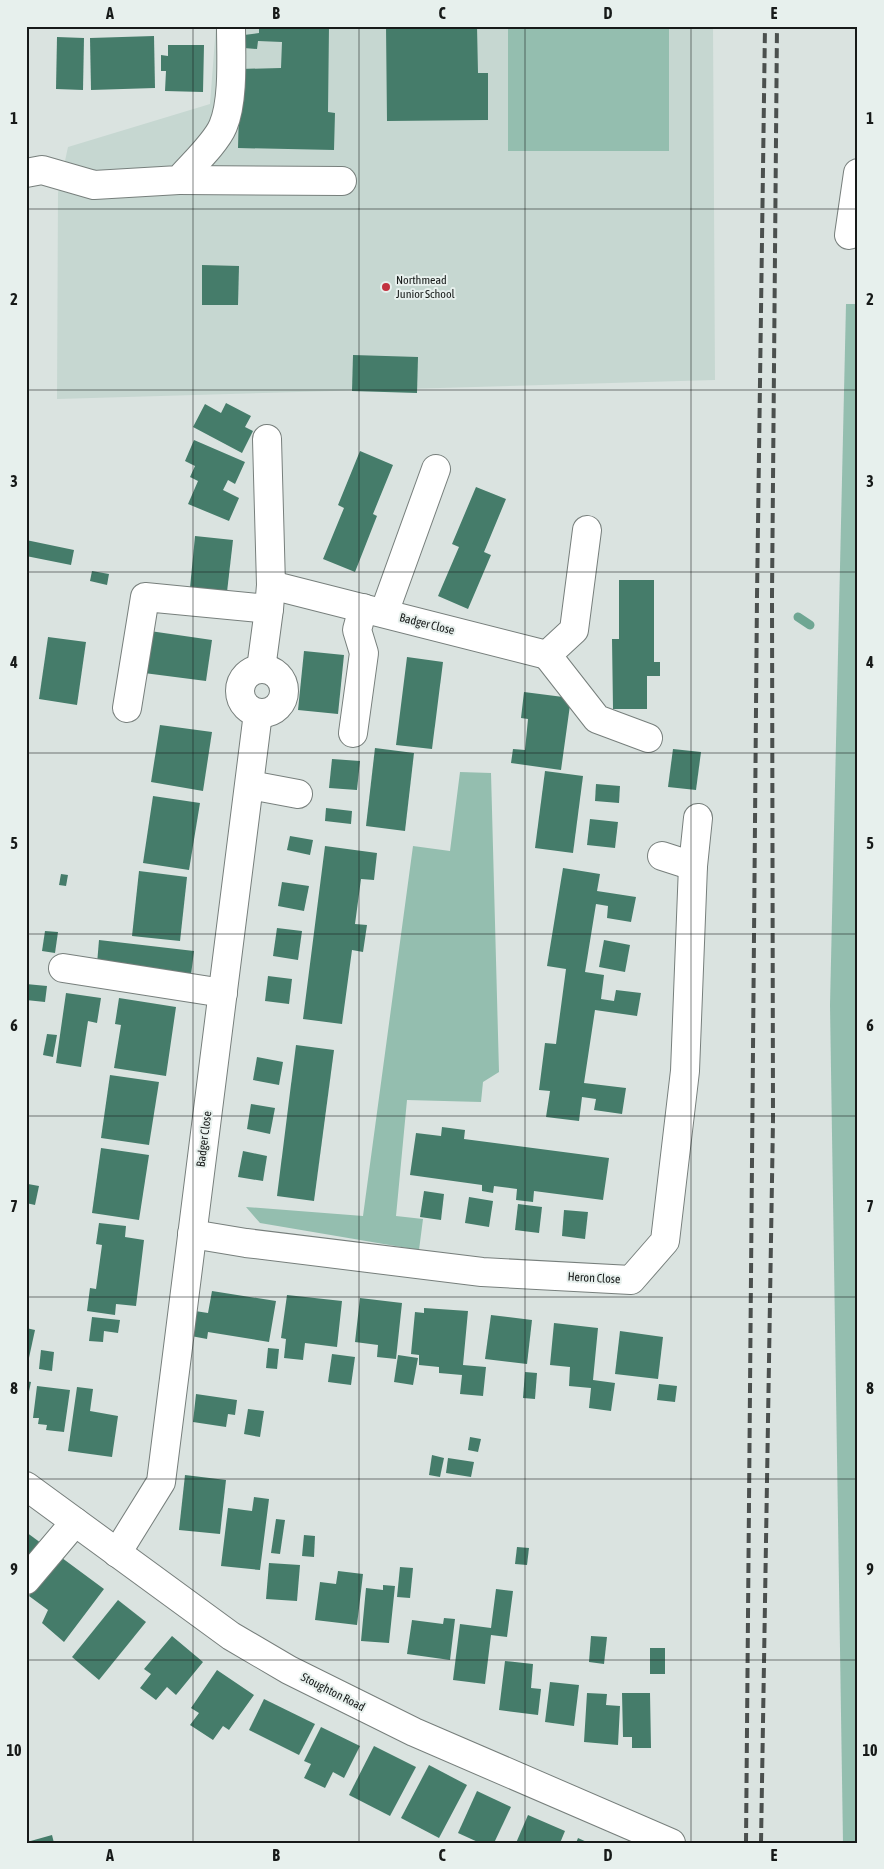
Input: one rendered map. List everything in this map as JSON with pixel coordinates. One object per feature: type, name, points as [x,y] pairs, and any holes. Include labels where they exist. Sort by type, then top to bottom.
[{"type":"street","points":[[179,180],[216,137],[223,126],[230,95],[231,26]]},
{"type":"street","points":[[26,173],[42,170],[94,185],[179,180],[342,181]]},
{"type":"street","points":[[849,235],[858,174]]},
{"type":"street","name":"Badger Close","points":[[117,1552],[161,1482],[258,713],[274,709],[280,704],[284,696],[282,680],[269,670],[261,668],[270,597],[267,439]]},
{"type":"street","points":[[353,733],[364,654],[357,630],[373,611],[436,469]]},
{"type":"street","points":[[587,530],[574,630],[547,655],[597,719],[648,738]]},
{"type":"street","points":[[127,708],[145,597],[270,597]]},
{"type":"street","name":"Badger Close","points":[[270,597],[373,611],[547,655]]},
{"type":"street","points":[[250,785],[298,794]]},
{"type":"street","name":"Heron Close","points":[[192,1234],[246,1243],[482,1272],[631,1280],[665,1241],[685,1071],[694,866],[698,818]]},
{"type":"street","points":[[662,856],[694,866]]},
{"type":"street","points":[[64,968],[223,993]]},
{"type":"street","name":"Stoughton Road","points":[[26,1486],[231,1636],[289,1670],[414,1732],[671,1843]]},
{"type":"street","points":[[26,1580],[74,1522]]},
{"type":"shaded area","name":"Northmead Junior School","points":[[216,26],[713,26],[715,380],[57,399],[58,193],[68,147],[210,104]]},
{"type":"green space","points":[[508,26],[669,26],[669,151],[508,151]]},
{"type":"green space","points":[[846,304],[858,304],[858,1843],[843,1843],[830,1005]]},
{"type":"green space","points":[[460,772],[491,773],[499,1072],[483,1082],[481,1102],[407,1100],[396,1216],[423,1219],[419,1250],[260,1223],[246,1207],[363,1216],[413,846],[450,851]]},
{"type":"building","points":[[259,26],[329,26],[328,112],[335,113],[334,150],[238,148],[240,69],[281,68],[282,42],[258,41],[257,49],[244,48],[244,35],[259,33]]},
{"type":"building","points":[[386,26],[477,26],[478,73],[488,73],[488,120],[387,121]]},
{"type":"building","points":[[154,36],[155,88],[91,90],[90,38]]},
{"type":"building","points":[[57,37],[84,38],[83,90],[56,89]]},
{"type":"building","points":[[168,45],[204,45],[203,92],[165,91],[166,71],[161,71],[161,55],[168,56]]},
{"type":"building","points":[[202,265],[239,266],[238,305],[202,305]]},
{"type":"building","points":[[353,355],[418,357],[417,393],[352,391]]},
{"type":"building","points":[[226,403],[251,416],[245,427],[253,431],[242,453],[193,427],[205,404],[221,413]]},
{"type":"building","points":[[194,440],[245,462],[235,484],[228,480],[223,490],[239,498],[229,521],[188,504],[198,481],[190,477],[195,466],[185,461]]},
{"type":"building","points":[[360,451],[393,465],[373,514],[377,516],[355,572],[323,559],[344,508],[338,505]]},
{"type":"building","points":[[476,487],[506,499],[484,552],[491,555],[468,609],[438,596],[459,547],[452,544]]},
{"type":"building","points":[[195,536],[233,540],[227,592],[190,588]]},
{"type":"building","points":[[26,540],[74,550],[71,565],[26,556]]},
{"type":"building","points":[[92,571],[109,574],[107,585],[90,581]]},
{"type":"building","points":[[619,580],[654,580],[654,662],[660,662],[660,676],[647,676],[647,709],[613,709],[612,639],[619,639]]},
{"type":"building","points":[[150,631],[212,640],[206,681],[144,673]]},
{"type":"building","points":[[48,637],[86,642],[77,705],[39,699]]},
{"type":"building","points":[[304,651],[344,655],[338,714],[298,710]]},
{"type":"building","points":[[407,657],[443,662],[432,749],[396,745]]},
{"type":"building","points":[[524,692],[571,698],[561,770],[511,763],[513,749],[525,750],[528,719],[521,718]]},
{"type":"building","points":[[160,725],[212,732],[203,791],[151,782]]},
{"type":"building","points":[[375,748],[414,753],[405,831],[366,826]]},
{"type":"building","points":[[673,749],[701,752],[696,790],[668,787]]},
{"type":"building","points":[[332,759],[360,761],[357,790],[329,788]]},
{"type":"building","points":[[545,771],[583,776],[573,853],[535,848]]},
{"type":"building","points":[[596,784],[620,786],[619,803],[595,801]]},
{"type":"building","points":[[153,796],[200,803],[189,870],[143,863]]},
{"type":"building","points":[[326,808],[352,811],[351,824],[325,821]]},
{"type":"building","points":[[590,819],[618,822],[615,848],[587,845]]},
{"type":"building","points":[[290,836],[313,840],[310,855],[287,850]]},
{"type":"building","points":[[325,846],[377,853],[374,880],[361,879],[355,924],[367,925],[363,952],[352,950],[342,1024],[303,1019]]},
{"type":"building","points":[[563,868],[600,874],[597,891],[636,897],[631,922],[607,918],[608,906],[596,904],[585,972],[604,975],[601,999],[614,1001],[616,990],[641,993],[637,1016],[595,1010],[584,1083],[626,1088],[622,1114],[594,1110],[596,1099],[582,1097],[579,1121],[546,1117],[550,1091],[539,1090],[545,1043],[556,1044],[566,969],[547,966]]},
{"type":"building","points":[[139,871],[187,877],[180,941],[132,936]]},
{"type":"building","points":[[61,874],[68,875],[66,886],[59,885]]},
{"type":"building","points":[[282,882],[309,886],[304,911],[278,906]]},
{"type":"building","points":[[277,928],[302,931],[298,960],[273,956]]},
{"type":"building","points":[[45,931],[58,932],[55,953],[42,951]]},
{"type":"building","points":[[99,940],[194,951],[191,975],[97,964]]},
{"type":"building","points":[[604,940],[630,945],[625,972],[599,967]]},
{"type":"building","points":[[268,976],[292,979],[289,1004],[265,1001]]},
{"type":"building","points":[[26,984],[47,986],[45,1002],[26,1000]]},
{"type":"building","points":[[66,993],[101,998],[97,1023],[88,1021],[81,1067],[56,1063]]},
{"type":"building","points":[[119,998],[176,1007],[166,1076],[114,1068],[121,1025],[115,1024]]},
{"type":"building","points":[[47,1034],[57,1035],[53,1057],[43,1055]]},
{"type":"building","points":[[296,1045],[334,1050],[314,1201],[277,1196]]},
{"type":"building","points":[[257,1057],[283,1062],[279,1085],[253,1080]]},
{"type":"building","points":[[110,1075],[159,1082],[149,1145],[101,1138]]},
{"type":"building","points":[[251,1104],[275,1108],[270,1134],[247,1129]]},
{"type":"building","points":[[442,1127],[465,1130],[464,1139],[609,1158],[603,1200],[534,1191],[533,1202],[516,1200],[517,1189],[494,1186],[493,1193],[482,1191],[482,1185],[410,1175],[416,1133],[441,1136]]},
{"type":"building","points":[[101,1148],[149,1155],[139,1220],[92,1213]]},
{"type":"building","points":[[243,1151],[267,1156],[263,1181],[238,1177]]},
{"type":"building","points":[[28,1184],[39,1186],[35,1205],[26,1203]]},
{"type":"building","points":[[424,1191],[444,1194],[441,1220],[420,1217]]},
{"type":"building","points":[[469,1197],[493,1201],[489,1227],[465,1223]]},
{"type":"building","points":[[518,1204],[542,1207],[539,1233],[515,1230]]},
{"type":"building","points":[[564,1210],[588,1212],[585,1239],[562,1236]]},
{"type":"building","points":[[99,1223],[126,1226],[125,1237],[144,1240],[136,1306],[116,1304],[115,1315],[87,1311],[90,1288],[96,1289],[102,1245],[96,1244]]},
{"type":"building","points":[[212,1291],[276,1301],[269,1342],[208,1332],[207,1339],[191,1336],[195,1311],[208,1313]]},
{"type":"building","points":[[287,1295],[342,1301],[337,1347],[305,1343],[303,1360],[284,1358],[286,1339],[281,1338]]},
{"type":"building","points":[[360,1298],[402,1303],[396,1359],[377,1357],[378,1345],[355,1342]]},
{"type":"building","points":[[424,1308],[468,1311],[463,1365],[486,1367],[483,1396],[460,1394],[462,1375],[439,1373],[439,1367],[419,1365],[419,1355],[411,1354],[415,1312],[424,1313]]},
{"type":"building","points":[[491,1315],[532,1320],[527,1364],[485,1359]]},
{"type":"building","points":[[92,1317],[120,1320],[118,1333],[104,1331],[103,1342],[89,1341]]},
{"type":"building","points":[[554,1323],[598,1328],[593,1380],[615,1383],[611,1411],[589,1408],[591,1388],[569,1386],[570,1367],[550,1365]]},
{"type":"building","points":[[26,1328],[35,1330],[27,1367],[26,1367]]},
{"type":"building","points":[[620,1331],[663,1337],[658,1379],[615,1374]]},
{"type":"building","points":[[268,1348],[279,1349],[277,1369],[266,1368]]},
{"type":"building","points":[[41,1350],[54,1352],[52,1371],[39,1369]]},
{"type":"building","points":[[332,1354],[355,1357],[351,1385],[328,1382]]},
{"type":"building","points":[[398,1355],[418,1358],[413,1385],[394,1382]]},
{"type":"building","points":[[525,1372],[537,1373],[535,1399],[523,1398]]},
{"type":"building","points":[[26,1381],[31,1382],[27,1401],[26,1401]]},
{"type":"building","points":[[659,1384],[677,1386],[675,1402],[657,1400]]},
{"type":"building","points":[[37,1386],[70,1390],[64,1432],[46,1430],[47,1425],[38,1424],[39,1418],[33,1418]]},
{"type":"building","points":[[77,1387],[93,1389],[90,1411],[118,1416],[112,1457],[68,1451]]},
{"type":"building","points":[[196,1394],[237,1400],[235,1415],[228,1414],[226,1427],[193,1422]]},
{"type":"building","points":[[248,1409],[264,1411],[260,1437],[244,1434]]},
{"type":"building","points":[[470,1437],[481,1439],[478,1452],[468,1450]]},
{"type":"building","points":[[432,1455],[444,1458],[440,1477],[429,1475]]},
{"type":"building","points":[[448,1458],[474,1462],[471,1477],[446,1473]]},
{"type":"building","points":[[185,1475],[226,1480],[220,1534],[179,1530]]},
{"type":"building","points":[[254,1497],[269,1499],[260,1570],[221,1566],[228,1508],[252,1511]]},
{"type":"building","points":[[276,1519],[285,1520],[280,1554],[271,1553]]},
{"type":"building","points":[[26,1532],[45,1546],[26,1573]]},
{"type":"building","points":[[304,1535],[315,1536],[314,1557],[302,1556]]},
{"type":"building","points":[[517,1547],[529,1548],[527,1565],[515,1564]]},
{"type":"building","points":[[58,1555],[104,1589],[64,1642],[42,1623],[48,1610],[29,1596]]},
{"type":"building","points":[[269,1563],[300,1565],[297,1601],[266,1599]]},
{"type":"building","points":[[400,1567],[413,1568],[410,1598],[397,1597]]},
{"type":"building","points":[[338,1571],[363,1574],[357,1625],[315,1620],[320,1582],[336,1584]]},
{"type":"building","points":[[383,1585],[395,1586],[389,1643],[361,1641],[366,1588],[383,1590]]},
{"type":"building","points":[[496,1589],[513,1591],[507,1637],[491,1635],[485,1684],[453,1680],[460,1624],[491,1628]]},
{"type":"building","points":[[118,1600],[146,1622],[99,1680],[72,1657]]},
{"type":"building","points":[[444,1618],[455,1619],[450,1660],[407,1654],[412,1620],[443,1624]]},
{"type":"building","points":[[172,1636],[203,1662],[176,1695],[167,1687],[156,1700],[140,1688],[151,1674],[144,1669]]},
{"type":"building","points":[[591,1636],[607,1637],[604,1664],[589,1662]]},
{"type":"building","points":[[650,1648],[665,1648],[665,1674],[650,1674]]},
{"type":"building","points":[[505,1661],[533,1664],[531,1688],[541,1689],[538,1715],[499,1710]]},
{"type":"building","points":[[217,1670],[254,1695],[229,1730],[223,1726],[213,1740],[190,1725],[199,1713],[191,1708]]},
{"type":"building","points":[[550,1682],[579,1685],[574,1726],[545,1722]]},
{"type":"building","points":[[587,1693],[607,1694],[606,1705],[620,1706],[618,1745],[584,1742]]},
{"type":"building","points":[[622,1693],[650,1693],[651,1748],[632,1748],[632,1737],[623,1737]]},
{"type":"building","points":[[264,1699],[315,1724],[299,1755],[249,1730]]},
{"type":"building","points":[[321,1727],[360,1746],[344,1778],[333,1772],[325,1788],[304,1778],[311,1764],[304,1761]]},
{"type":"building","points":[[374,1746],[416,1767],[390,1816],[349,1795]]},
{"type":"building","points":[[429,1765],[467,1785],[439,1838],[401,1818]]},
{"type":"building","points":[[477,1791],[511,1807],[494,1843],[480,1843],[458,1833]]},
{"type":"building","points":[[528,1815],[565,1831],[560,1843],[516,1843]]},
{"type":"building","points":[[52,1835],[54,1843],[27,1843],[27,1842]]},
{"type":"building","points":[[578,1838],[589,1843],[576,1843]]},
{"type":"waterway","points":[[798,617],[810,625]]},
{"type":"railway","points":[[746,1843],[757,596],[765,26]]},
{"type":"railway","points":[[761,1843],[773,1120],[772,595],[777,26]]},
{"type":"place","name":"Northmead Junior School","points":[[386,287]]}]
